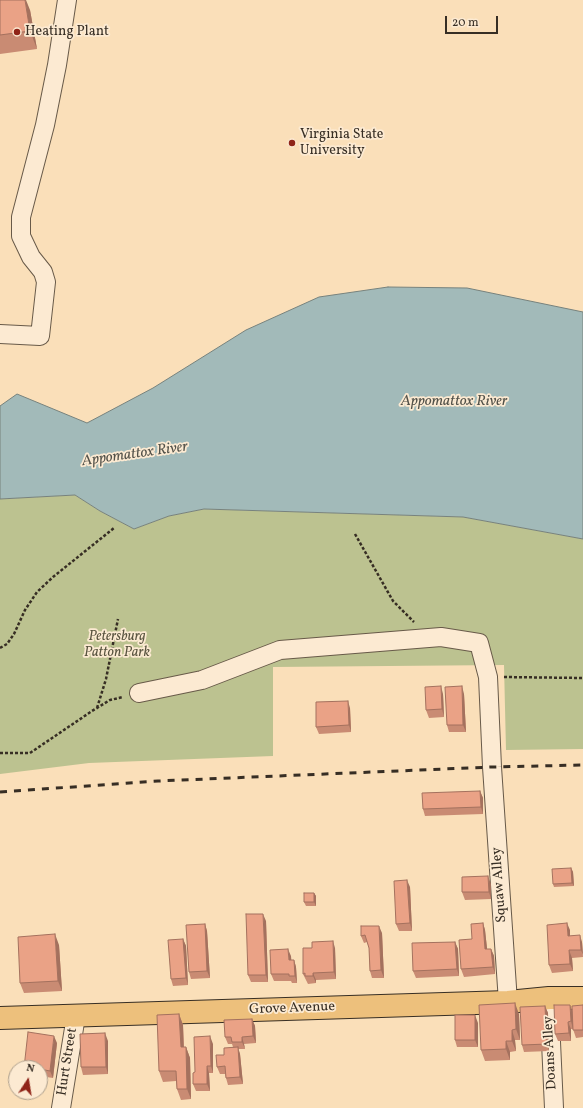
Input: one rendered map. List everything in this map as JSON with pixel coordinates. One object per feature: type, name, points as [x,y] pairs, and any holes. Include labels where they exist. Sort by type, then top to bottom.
[{"type":"main road","name":"Grove Avenue","points":[[0,1018],[508,1002],[548,998],[583,998]]},
{"type":"street","points":[[0,334],[40,336],[46,282],[43,272],[31,257],[22,236],[21,217],[57,65],[67,0]]},
{"type":"street","name":"Squaw Alley","points":[[429,638],[441,637],[479,644],[488,677],[492,767],[508,1002]]},
{"type":"street","points":[[139,693],[202,680],[280,650],[429,638]]},
{"type":"street","name":"Doans Alley","points":[[548,998],[554,1108]]},
{"type":"street","name":"Hurt Street","points":[[61,1108],[76,1016]]},
{"type":"path","points":[[0,648],[7,644],[14,634],[25,610],[37,592],[52,577],[114,528]]},
{"type":"path","points":[[355,534],[393,601],[429,638]]},
{"type":"path","points":[[97,708],[106,678],[118,619]]},
{"type":"path","points":[[488,677],[583,678]]},
{"type":"path","points":[[0,753],[30,753],[110,700]]},
{"type":"green space","name":"Petersburg Patton Park","points":[[75,495],[100,511],[134,529],[169,516],[204,509],[463,517],[583,539],[583,749],[506,750],[504,665],[273,667],[273,756],[89,763],[0,774],[0,499]]},
{"type":"water","name":"Appomattox River","points":[[388,287],[467,288],[583,312],[583,539],[463,517],[204,509],[169,516],[134,529],[100,511],[75,495],[0,499],[0,406],[17,394],[87,423],[153,388],[246,330],[319,297]]},
{"type":"building","points":[[0,0],[25,0],[30,31],[0,35]]},
{"type":"building","points":[[441,686],[442,709],[426,710],[425,687]]},
{"type":"building","points":[[462,686],[463,725],[447,725],[445,687]]},
{"type":"building","points":[[348,701],[349,725],[316,727],[316,702]]},
{"type":"building","points":[[480,791],[481,807],[423,809],[422,793]]},
{"type":"building","points":[[571,868],[572,883],[553,884],[552,869]]},
{"type":"building","points":[[488,876],[489,892],[462,892],[462,877]]},
{"type":"building","points":[[407,880],[410,923],[396,924],[394,881]]},
{"type":"building","points":[[304,893],[314,893],[314,902],[304,902]]},
{"type":"building","points":[[246,914],[263,914],[266,975],[248,975]]},
{"type":"building","points":[[483,923],[485,949],[491,949],[493,967],[461,969],[459,940],[472,939],[471,924]]},
{"type":"building","points":[[567,923],[568,936],[580,935],[581,950],[569,950],[570,964],[549,965],[547,925]]},
{"type":"building","points":[[205,924],[207,971],[189,972],[186,925]]},
{"type":"building","points":[[361,926],[379,926],[381,970],[370,971],[369,948],[365,935],[361,936]]},
{"type":"building","points":[[55,934],[58,981],[20,983],[18,937]]},
{"type":"building","points":[[183,939],[186,978],[171,979],[168,940]]},
{"type":"building","points":[[333,941],[334,972],[313,973],[313,976],[305,976],[305,973],[303,974],[303,948],[312,948],[312,942]]},
{"type":"building","points":[[455,942],[457,969],[413,971],[412,943]]},
{"type":"building","points":[[288,949],[289,960],[294,960],[295,976],[289,976],[289,974],[271,974],[270,950]]},
{"type":"building","points":[[515,1003],[516,1029],[512,1030],[512,1041],[506,1041],[506,1049],[481,1050],[479,1005]]},
{"type":"building","points":[[554,1005],[570,1005],[571,1021],[568,1022],[569,1033],[555,1034]]},
{"type":"building","points":[[583,1005],[583,1030],[573,1030],[572,1006]]},
{"type":"building","points":[[545,1006],[547,1044],[522,1045],[520,1007]]},
{"type":"building","points":[[179,1014],[181,1047],[186,1047],[187,1089],[177,1089],[176,1071],[159,1071],[157,1015]]},
{"type":"building","points":[[455,1015],[475,1015],[475,1040],[455,1040]]},
{"type":"building","points":[[252,1019],[253,1036],[242,1037],[242,1042],[232,1042],[231,1037],[225,1037],[224,1020]]},
{"type":"building","points":[[28,1032],[54,1036],[50,1071],[48,1071],[48,1060],[25,1060]]},
{"type":"building","points":[[105,1033],[106,1067],[81,1067],[80,1034]]},
{"type":"building","points":[[210,1036],[211,1066],[207,1066],[207,1084],[193,1084],[193,1073],[195,1072],[194,1037]]},
{"type":"building","points":[[238,1047],[240,1077],[226,1078],[225,1066],[217,1067],[216,1055],[224,1055],[224,1048]]},
{"type":"railway","points":[[0,792],[158,781],[492,767],[583,765]]},
{"type":"place","name":"Heating Plant","points":[[17,32]]},
{"type":"place","name":"Virginia State University","points":[[292,143]]}]
